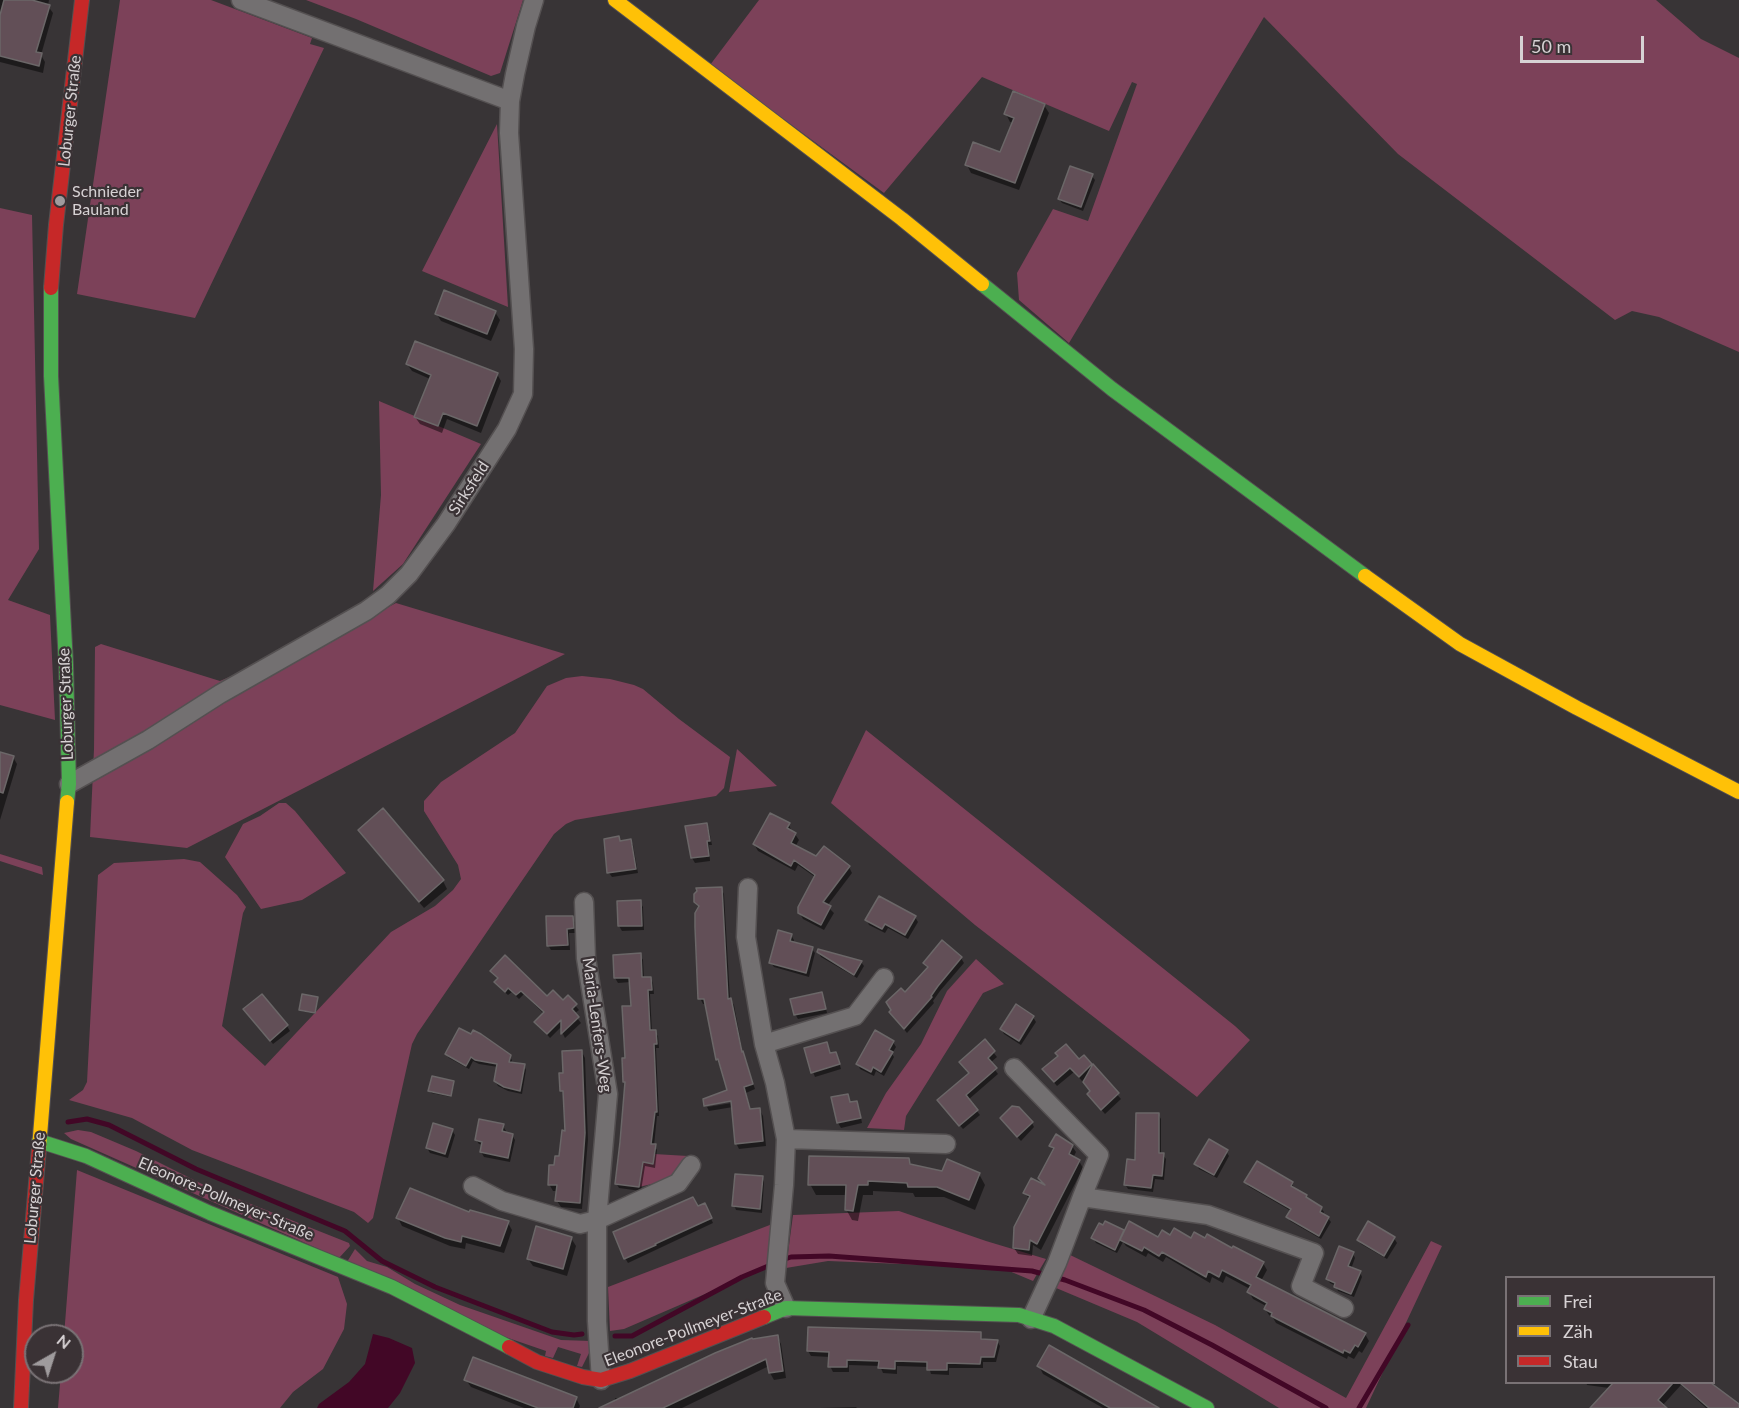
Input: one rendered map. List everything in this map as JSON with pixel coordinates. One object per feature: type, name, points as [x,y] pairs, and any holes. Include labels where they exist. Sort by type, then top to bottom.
[{"type":"street","name":"Loburger Straße","points":[[21,1408],[26,1300],[69,784],[66,665],[51,376],[50,300],[56,225],[82,0]]},
{"type":"street","points":[[241,0],[510,101]]},
{"type":"street","name":"Sirksfeld","points":[[69,784],[366,611],[388,595],[409,574],[507,429],[522,394],[524,349],[509,133],[510,101],[534,0]]},
{"type":"street","points":[[615,0],[902,219],[1112,389],[1304,532],[1460,644],[1739,792]]},
{"type":"street","points":[[748,888],[746,937],[764,1044],[775,1083],[786,1139],[775,1283],[786,1308]]},
{"type":"street","name":"Maria-Lenfers-Weg","points":[[584,902],[586,958],[608,1094],[597,1220],[597,1321],[601,1380]]},
{"type":"street","points":[[764,1044],[855,1016],[884,978]]},
{"type":"street","points":[[1014,1068],[1099,1155],[1057,1263],[1031,1319]]},
{"type":"street","points":[[786,1139],[946,1144]]},
{"type":"street","name":"Eleonore-Pollmeyer-Straße","points":[[39,1141],[86,1156],[210,1213],[392,1287],[537,1362],[583,1377],[601,1380],[630,1371],[786,1308],[1019,1315],[1054,1326],[1207,1408]]},
{"type":"street","points":[[473,1186],[502,1201],[580,1224],[597,1220],[678,1183],[691,1165]]},
{"type":"street","points":[[1082,1197],[1208,1215],[1314,1253],[1301,1286],[1344,1308]]},
{"type":"shaded area","points":[[120,0],[211,0],[312,38],[310,44],[324,48],[195,318],[77,294]]},
{"type":"shaded area","points":[[306,0],[523,0],[500,73],[491,76]]},
{"type":"shaded area","points":[[759,0],[1656,0],[1701,39],[1739,58],[1739,352],[1659,317],[1632,311],[1615,320],[1398,154],[1264,17],[1069,343],[1019,300],[1017,273],[1053,209],[1088,221],[1137,84],[1132,82],[1109,131],[982,77],[884,193],[710,65]]},
{"type":"shaded area","points":[[497,124],[508,307],[422,271]]},
{"type":"shaded area","points":[[0,208],[32,215],[39,549],[8,600],[50,615],[55,720],[0,705]]},
{"type":"shaded area","points":[[379,401],[481,444],[403,564],[373,591],[381,495]]},
{"type":"shaded area","points":[[396,603],[565,654],[187,848],[90,837],[95,647],[101,644],[220,681],[369,617]]},
{"type":"shaded area","points":[[582,676],[610,679],[643,689],[730,757],[724,788],[716,796],[575,820],[554,834],[412,1044],[373,1218],[368,1223],[354,1212],[192,1150],[132,1118],[69,1100],[83,1090],[87,1082],[98,875],[114,863],[184,859],[200,862],[237,895],[246,907],[222,1026],[265,1066],[391,932],[435,906],[453,890],[461,879],[458,865],[424,811],[424,801],[441,782],[515,733],[547,686],[566,678]]},
{"type":"shaded area","points":[[866,730],[1250,1040],[1197,1097],[975,925],[831,803]]},
{"type":"shaded area","points":[[737,749],[777,786],[729,792]]},
{"type":"shaded area","points":[[279,803],[286,803],[295,811],[346,873],[302,900],[261,909],[225,857],[243,824]]},
{"type":"shaded area","points":[[0,854],[42,867],[43,875],[0,861]]},
{"type":"shaded area","points":[[976,959],[1004,984],[983,993],[906,1116],[904,1130],[867,1128],[886,1093],[921,1044],[947,991]]},
{"type":"shaded area","points":[[78,1130],[91,1132],[136,1151],[208,1187],[349,1243],[350,1246],[339,1258],[71,1139],[64,1133]]},
{"type":"shaded area","points":[[654,1154],[688,1156],[673,1179],[639,1187],[643,1162]]},
{"type":"shaded area","points":[[77,1170],[338,1277],[347,1304],[344,1329],[323,1369],[293,1392],[280,1408],[58,1408],[60,1384],[84,1384],[84,1324],[65,1324]]},
{"type":"shaded area","points":[[899,1211],[1046,1259],[1033,1281],[1002,1268],[828,1261],[786,1268],[793,1215]]},
{"type":"shaded area","points":[[775,1223],[770,1266],[624,1329],[610,1331],[608,1287]]},
{"type":"shaded area","points":[[1431,1241],[1442,1246],[1366,1408],[1279,1408],[1137,1322],[1049,1285],[1066,1253],[1215,1325],[1346,1398]]},
{"type":"shaded area","points":[[355,1249],[367,1261],[387,1267],[415,1284],[460,1305],[561,1340],[591,1341],[591,1349],[582,1367],[577,1366],[581,1354],[558,1347],[553,1358],[545,1356],[546,1351],[485,1330],[347,1262]]},
{"type":"shaded area","points":[[373,1334],[412,1348],[415,1363],[400,1393],[388,1408],[317,1408],[319,1404],[349,1382],[365,1364]]},
{"type":"building","points":[[4,0],[32,0],[50,5],[36,52],[42,53],[39,66],[0,56],[0,15]]},
{"type":"building","points":[[1013,91],[1045,104],[1015,183],[965,165],[973,142],[1000,152],[1014,118],[1004,114]]},
{"type":"building","points":[[1070,166],[1093,174],[1081,207],[1058,199]]},
{"type":"building","points":[[444,290],[496,311],[487,334],[435,314]]},
{"type":"building","points":[[415,341],[498,373],[477,426],[443,413],[438,426],[414,417],[431,375],[406,364]]},
{"type":"building","points":[[0,752],[14,756],[3,793],[0,792]]},
{"type":"building","points":[[383,808],[444,880],[419,902],[358,830]]},
{"type":"building","points":[[770,813],[790,823],[787,828],[796,833],[791,843],[816,856],[824,846],[850,866],[823,902],[831,906],[821,925],[798,913],[798,907],[815,875],[794,860],[791,866],[753,844]]},
{"type":"building","points":[[707,823],[710,841],[707,841],[709,856],[691,858],[685,826]]},
{"type":"building","points":[[619,836],[620,841],[631,839],[636,869],[607,873],[604,839]]},
{"type":"building","points":[[722,887],[728,999],[731,998],[742,1052],[753,1084],[744,1087],[750,1109],[760,1108],[763,1141],[735,1144],[731,1101],[704,1106],[703,1099],[727,1090],[718,1059],[716,1060],[704,999],[698,999],[695,913],[699,906],[694,902],[694,894],[697,891],[696,888]]},
{"type":"building","points":[[879,896],[916,916],[905,935],[885,924],[882,929],[865,920]]},
{"type":"building","points":[[641,900],[642,926],[618,926],[617,901]]},
{"type":"building","points":[[546,916],[573,916],[574,928],[567,929],[568,945],[547,946]]},
{"type":"building","points":[[778,930],[792,934],[790,941],[813,947],[806,973],[769,963]]},
{"type":"building","points":[[942,940],[962,957],[904,1029],[889,1012],[891,1010],[886,1002],[901,988],[905,992],[928,967],[923,963]]},
{"type":"building","points":[[818,949],[862,961],[854,975],[817,952]]},
{"type":"building","points":[[641,953],[642,977],[651,977],[652,990],[648,990],[650,1030],[656,1030],[657,1044],[654,1044],[657,1112],[655,1112],[651,1144],[656,1144],[653,1164],[643,1162],[639,1187],[615,1184],[625,1082],[623,1082],[622,1058],[625,1058],[622,1006],[631,1006],[629,978],[614,978],[613,955]]},
{"type":"building","points":[[505,955],[547,996],[553,990],[563,1000],[568,995],[577,1004],[572,1009],[579,1017],[561,1034],[561,1020],[547,1034],[534,1022],[544,1012],[521,991],[516,995],[508,988],[505,992],[494,982],[498,978],[490,971]]},
{"type":"building","points":[[822,992],[826,1009],[794,1015],[790,999]]},
{"type":"building","points":[[262,994],[288,1025],[270,1041],[243,1009]]},
{"type":"building","points":[[302,994],[318,997],[315,1013],[299,1010]]},
{"type":"building","points":[[1016,1004],[1034,1016],[1019,1041],[1000,1029]]},
{"type":"building","points":[[459,1028],[471,1034],[473,1030],[481,1034],[511,1055],[509,1062],[525,1064],[520,1091],[504,1087],[494,1081],[497,1064],[475,1060],[471,1057],[466,1066],[445,1054]]},
{"type":"building","points":[[875,1030],[894,1041],[889,1050],[893,1052],[881,1072],[873,1067],[871,1072],[856,1064]]},
{"type":"building","points":[[985,1039],[995,1051],[988,1058],[997,1068],[966,1095],[978,1110],[959,1126],[937,1100],[969,1073],[959,1062]]},
{"type":"building","points":[[827,1042],[830,1053],[836,1052],[840,1064],[811,1073],[804,1048]]},
{"type":"building","points":[[1066,1044],[1079,1059],[1084,1055],[1092,1064],[1079,1077],[1070,1068],[1054,1082],[1042,1069],[1058,1056],[1055,1053]]},
{"type":"building","points":[[582,1050],[585,1133],[580,1203],[555,1201],[557,1185],[548,1185],[549,1165],[554,1165],[555,1156],[559,1156],[562,1130],[565,1131],[563,1091],[560,1091],[559,1073],[563,1073],[562,1051]]},
{"type":"building","points":[[1093,1064],[1119,1093],[1101,1110],[1087,1094],[1090,1091],[1083,1082]]},
{"type":"building","points":[[432,1076],[454,1081],[451,1096],[428,1091]]},
{"type":"building","points":[[848,1094],[850,1102],[857,1101],[861,1118],[837,1123],[831,1097]]},
{"type":"building","points":[[1012,1106],[1019,1107],[1033,1122],[1017,1137],[1000,1118]]},
{"type":"building","points":[[1136,1113],[1159,1113],[1159,1153],[1164,1153],[1162,1176],[1153,1175],[1151,1188],[1124,1185],[1127,1159],[1135,1160]]},
{"type":"building","points":[[479,1119],[504,1124],[502,1131],[513,1134],[508,1158],[480,1152],[482,1142],[475,1140]]},
{"type":"building","points":[[433,1123],[453,1129],[445,1154],[426,1148]]},
{"type":"building","points":[[1056,1134],[1073,1145],[1069,1154],[1080,1160],[1037,1244],[1030,1240],[1029,1250],[1013,1248],[1014,1227],[1030,1196],[1023,1193],[1031,1178],[1045,1185],[1038,1178],[1054,1148],[1049,1146]]},
{"type":"building","points":[[1209,1139],[1228,1150],[1214,1175],[1194,1164]]},
{"type":"building","points":[[809,1156],[909,1158],[910,1164],[942,1171],[947,1159],[980,1173],[969,1200],[937,1187],[908,1187],[907,1183],[868,1181],[868,1185],[858,1185],[853,1211],[845,1210],[846,1185],[808,1185]]},
{"type":"building","points":[[1257,1161],[1293,1182],[1291,1186],[1322,1207],[1320,1212],[1329,1217],[1319,1236],[1286,1217],[1291,1209],[1244,1182]]},
{"type":"building","points":[[735,1174],[763,1176],[760,1209],[732,1206]]},
{"type":"building","points":[[410,1188],[469,1212],[470,1210],[509,1221],[500,1246],[462,1236],[461,1242],[445,1238],[396,1218]]},
{"type":"building","points":[[693,1197],[698,1206],[705,1203],[712,1218],[624,1259],[613,1232]]},
{"type":"building","points":[[1105,1221],[1124,1230],[1115,1250],[1091,1238],[1099,1223],[1103,1225]]},
{"type":"building","points":[[1129,1221],[1158,1237],[1162,1230],[1170,1235],[1174,1228],[1191,1238],[1194,1232],[1205,1238],[1207,1234],[1232,1248],[1233,1246],[1264,1262],[1256,1277],[1366,1333],[1358,1347],[1355,1345],[1350,1353],[1344,1350],[1343,1353],[1271,1316],[1272,1313],[1264,1309],[1267,1303],[1247,1292],[1251,1285],[1222,1270],[1219,1277],[1208,1271],[1206,1277],[1162,1252],[1159,1256],[1144,1247],[1142,1251],[1120,1240]]},
{"type":"building","points":[[1368,1221],[1395,1237],[1384,1256],[1357,1240]]},
{"type":"building","points":[[536,1226],[572,1237],[563,1269],[527,1259]]},
{"type":"building","points":[[1339,1246],[1354,1252],[1348,1266],[1361,1271],[1351,1294],[1334,1287],[1335,1283],[1326,1279]]},
{"type":"building","points":[[808,1327],[981,1332],[981,1339],[998,1340],[994,1357],[981,1357],[980,1364],[947,1363],[947,1370],[927,1370],[927,1362],[895,1361],[895,1369],[878,1368],[879,1361],[847,1360],[847,1367],[828,1367],[829,1352],[807,1351]]},
{"type":"building","points":[[778,1335],[783,1371],[769,1373],[766,1359],[663,1408],[599,1408],[715,1353],[752,1338]]},
{"type":"building","points":[[1049,1345],[1159,1408],[1110,1408],[1037,1366]]},
{"type":"building","points":[[473,1357],[577,1397],[573,1408],[538,1408],[464,1380]]},
{"type":"building","points":[[1612,1384],[1672,1384],[1658,1400],[1667,1408],[1590,1408]]},
{"type":"building","points":[[1681,1384],[1712,1384],[1739,1404],[1739,1408],[1709,1408]]},
{"type":"waterway","points":[[68,1122],[87,1119],[109,1125],[196,1169],[345,1231],[382,1261],[435,1287],[552,1332],[582,1334]]},
{"type":"waterway","points":[[782,1260],[791,1257],[829,1256],[1032,1271],[1065,1280],[1144,1310],[1326,1408]]},
{"type":"waterway","points":[[615,1336],[632,1336],[742,1277],[773,1264]]},
{"type":"waterway","points":[[1359,1408],[1408,1325]]},
{"type":"traffic: fast","points":[[982,284],[1112,389],[1365,576]]},
{"type":"traffic: fast","points":[[51,288],[51,376],[66,665],[69,784],[67,802]]},
{"type":"traffic: fast","points":[[39,1141],[86,1156],[210,1213],[392,1287],[509,1347]]},
{"type":"traffic: fast","points":[[764,1317],[786,1308],[1019,1315],[1054,1326],[1207,1408]]},
{"type":"traffic: slow","points":[[615,0],[902,219],[982,284]]},
{"type":"traffic: slow","points":[[1365,576],[1460,644],[1739,792]]},
{"type":"traffic: slow","points":[[39,1148],[67,802]]},
{"type":"traffic: jam","points":[[51,288],[82,0]]},
{"type":"traffic: jam","points":[[21,1408],[26,1300],[39,1148]]},
{"type":"traffic: jam","points":[[509,1347],[537,1362],[583,1377],[601,1380],[630,1371],[764,1317]]},
{"type":"place","name":"Schnieder Bauland","points":[[60,201]]}]
